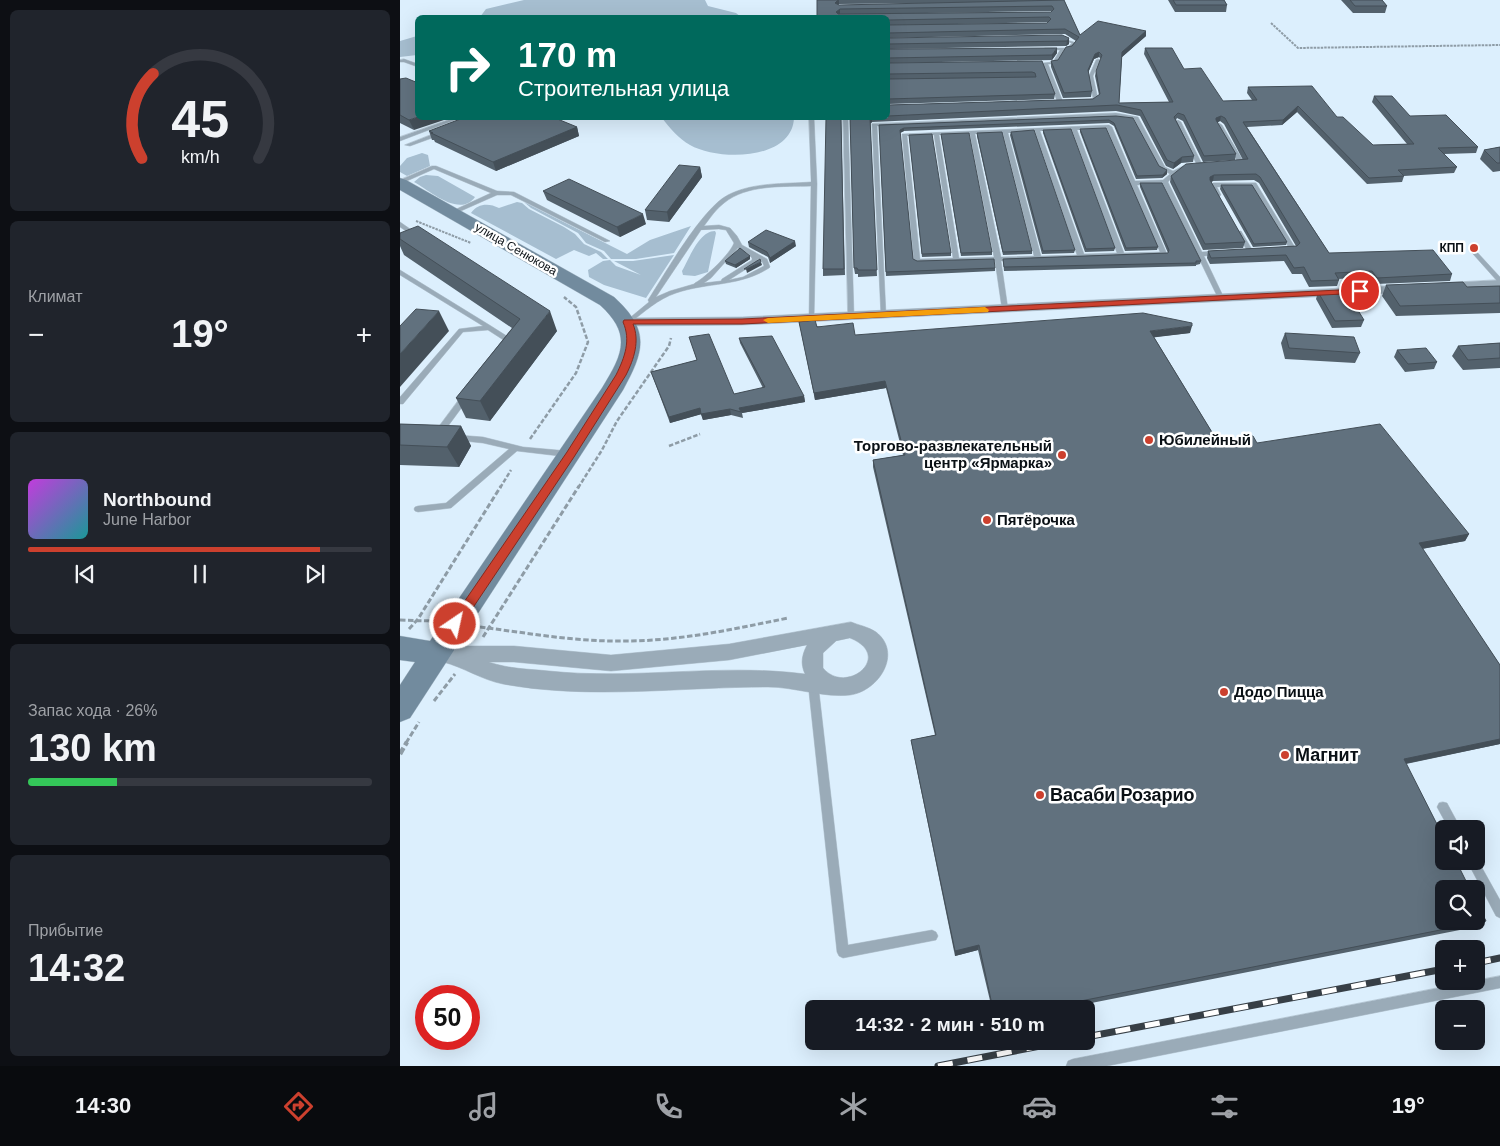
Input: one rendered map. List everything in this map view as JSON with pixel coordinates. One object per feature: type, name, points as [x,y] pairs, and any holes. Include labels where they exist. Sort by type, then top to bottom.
[{"type":"main road","name":"улица Сенюкова","points":[[400,183],[607,301],[628,322]]},
{"type":"main road","points":[[400,709],[435,654],[571,454],[628,362],[632,340],[628,322]]},
{"type":"main road","points":[[403,640],[435,654]]},
{"type":"street","points":[[628,322],[742,322],[1500,283]]},
{"type":"street","points":[[819,678],[812,656],[815,647],[830,634],[840,631]]},
{"type":"street","points":[[840,631],[856,631],[870,637],[876,644],[879,662],[867,679],[856,685],[844,687],[819,678],[738,678],[582,683],[502,675],[456,659],[435,654],[514,654],[611,663],[729,652],[840,631]]},
{"type":"lane","points":[[1044,49],[1068,49],[1075,43],[1063,38],[1053,38]]},
{"type":"lane","points":[[1036,63],[1054,63],[1063,49]]},
{"type":"lane","points":[[400,61],[404,60],[415,65]]},
{"type":"lane","points":[[1080,102],[1090,102],[1096,99],[1091,76],[1098,60]]},
{"type":"lane","points":[[1045,63],[1060,102]]},
{"type":"lane","points":[[1051,103],[1070,102]]},
{"type":"lane","points":[[883,315],[874,125],[1116,115],[1136,118],[1163,168],[1173,173]]},
{"type":"lane","points":[[400,140],[453,120]]},
{"type":"lane","points":[[812,120],[814,184],[812,318]]},
{"type":"lane","points":[[845,120],[851,316]]},
{"type":"lane","points":[[1178,122],[1200,166]]},
{"type":"lane","points":[[1219,125],[1242,164],[1225,165]]},
{"type":"lane","points":[[1109,127],[1164,254],[917,261],[904,135],[1074,128],[1109,127]]},
{"type":"lane","points":[[1074,128],[1121,255]]},
{"type":"lane","points":[[408,145],[450,130]]},
{"type":"lane","points":[[1037,130],[1081,256]]},
{"type":"lane","points":[[1005,131],[1038,258]]},
{"type":"lane","points":[[972,132],[998,259],[1005,309]]},
{"type":"lane","points":[[936,133],[956,260]]},
{"type":"lane","points":[[400,140],[416,149]]},
{"type":"lane","points":[[1134,183],[1165,182],[1183,166],[1208,165]]},
{"type":"lane","points":[[400,183],[434,167],[496,193],[512,194],[607,241]]},
{"type":"lane","points":[[1165,182],[1220,298]]},
{"type":"lane","points":[[647,307],[715,207],[728,196],[747,190],[814,184]]},
{"type":"lane","points":[[1222,202],[1213,186],[1254,184],[1293,249],[1276,250]]},
{"type":"lane","points":[[452,213],[496,193]]},
{"type":"lane","points":[[400,224],[411,232]]},
{"type":"lane","points":[[687,287],[751,277],[767,267],[765,260],[741,248],[728,229],[719,227],[701,228]]},
{"type":"lane","points":[[1236,227],[1250,251]]},
{"type":"lane","points":[[628,322],[661,296],[709,277],[733,253],[737,243]]},
{"type":"lane","points":[[1241,252],[1258,251]]},
{"type":"lane","points":[[714,284],[733,276],[754,262],[755,257],[749,252]]},
{"type":"lane","points":[[1199,254],[1224,252]]},
{"type":"lane","points":[[1476,253],[1500,283]]},
{"type":"lane","points":[[400,272],[509,340],[498,355]]},
{"type":"lane","points":[[400,402],[461,330],[489,328]]},
{"type":"lane","points":[[475,385],[431,437],[483,440],[520,449],[571,454]]},
{"type":"lane","points":[[418,509],[448,506],[520,449]]},
{"type":"lane","points":[[819,678],[843,952],[932,936]]},
{"type":"lane","points":[[1443,807],[1450,820]]},
{"type":"lane","points":[[1478,870],[1500,912]]},
{"type":"lane","points":[[1073,1066],[1500,982]]},
{"type":"path","points":[[1270,23],[1298,48],[1500,45]]},
{"type":"path","points":[[408,217],[476,245]]},
{"type":"path","points":[[403,640],[418,619],[520,449],[576,373],[588,342],[576,307],[563,296]]},
{"type":"path","points":[[480,640],[602,450],[618,421],[669,346],[671,338]]},
{"type":"path","points":[[669,446],[700,434]]},
{"type":"path","points":[[520,632],[603,641],[643,640],[695,635],[788,618]]},
{"type":"path","points":[[433,702],[456,671]]},
{"type":"path","points":[[400,754],[423,717]]},
{"type":"shaded area","points":[[524,0],[705,0],[708,6],[738,15],[482,15],[486,9]]},
{"type":"shaded area","points":[[415,37],[415,55],[400,57],[400,41]]},
{"type":"shaded area","points":[[664,120],[793,120],[790,132],[781,143],[768,150],[752,154],[718,154],[702,150],[690,145]]},
{"type":"shaded area","points":[[422,153],[428,155],[430,166],[407,176],[400,172],[400,166],[407,158]]},
{"type":"shaded area","points":[[426,175],[438,176],[475,197],[469,203],[461,205],[445,201],[414,182]]},
{"type":"shaded area","points":[[517,202],[564,227],[575,234],[584,244],[601,252],[608,259],[603,259],[596,253],[589,256],[574,250],[556,259],[471,213],[480,206],[491,205],[499,208]]},
{"type":"shaded area","points":[[524,202],[627,254],[650,240],[691,226],[674,253],[636,259],[611,259],[604,251],[586,243],[578,233],[531,208]]},
{"type":"shaded area","points":[[715,231],[708,272],[695,276],[683,275],[682,271],[699,240],[709,232]]},
{"type":"shaded area","points":[[674,255],[646,298],[604,285],[589,277],[588,270],[603,261],[610,260],[616,266],[641,275],[614,261],[633,261]]},
{"type":"building","points":[[817,0],[838,0],[835,3],[839,5],[1064,0],[1080,35],[1098,21],[1146,31],[1122,52],[1119,103],[1173,102],[1145,48],[1172,48],[1184,69],[1201,68],[1223,101],[1257,100],[1248,87],[1312,86],[1337,117],[1343,117],[1373,145],[1414,144],[1374,96],[1392,96],[1410,116],[1446,115],[1478,147],[1438,148],[1457,167],[1398,170],[1404,176],[1369,178],[1298,106],[1283,120],[1243,122],[1329,253],[1433,250],[1452,274],[1377,278],[1372,271],[1335,273],[1339,280],[1311,281],[1304,267],[1294,268],[1286,255],[1211,258],[1208,251],[1297,246],[1300,243],[1260,177],[1256,174],[1214,175],[1210,177],[1245,242],[1205,244],[1171,176],[1186,164],[1248,159],[1225,118],[1221,116],[1216,118],[1216,120],[1236,154],[1204,156],[1184,115],[1178,113],[1174,117],[1194,156],[1182,157],[1174,163],[1167,160],[1141,110],[1117,105],[890,116],[890,105],[1093,99],[1100,94],[1096,71],[1102,55],[1099,52],[1095,54],[1088,70],[1092,91],[1064,93],[1051,61],[1058,60],[1066,47],[1072,46],[1079,37],[1065,29],[890,33],[890,25],[1047,23],[1051,19],[1049,17],[890,20],[890,15],[817,15]],"holes":[[[1052,6],[1054,9],[1051,12],[838,14],[836,12],[840,9]]]},
{"type":"building","points":[[1173,0],[1224,0],[1227,5],[1176,5]]},
{"type":"building","points":[[1350,0],[1382,0],[1387,6],[1355,6]]},
{"type":"building","points":[[1062,35],[1069,38],[1067,41],[890,44],[890,38]]},
{"type":"building","points":[[1057,48],[1052,55],[890,58],[890,49]]},
{"type":"building","points":[[1042,61],[1055,94],[890,99],[890,79],[1036,77],[1035,73],[1032,72],[890,74],[890,63]]},
{"type":"building","points":[[406,78],[415,82],[415,118],[409,120],[400,115],[400,79]]},
{"type":"building","points":[[1116,116],[1133,118],[1159,166],[1167,170],[1163,175],[1137,176],[1114,123],[1109,120],[904,128],[900,130],[913,259],[917,261],[994,259],[995,268],[886,272],[879,125]]},
{"type":"building","points":[[458,120],[560,120],[577,127],[493,162],[429,131]]},
{"type":"building","points":[[826,120],[841,120],[844,269],[823,269]]},
{"type":"building","points":[[850,120],[870,120],[877,270],[858,270],[854,268]]},
{"type":"building","points":[[1106,128],[1158,247],[1126,248],[1080,129]]},
{"type":"building","points":[[1071,129],[1115,248],[1086,249],[1043,130]]},
{"type":"building","points":[[1034,130],[1075,250],[1043,251],[1011,132]]},
{"type":"building","points":[[1002,132],[1032,251],[1003,252],[977,133]]},
{"type":"building","points":[[969,133],[992,252],[961,253],[941,134]]},
{"type":"building","points":[[932,134],[951,253],[922,254],[909,135]]},
{"type":"building","points":[[1500,147],[1500,163],[1497,163],[1484,150]]},
{"type":"building","points":[[679,165],[700,167],[667,212],[645,210]]},
{"type":"building","points":[[569,179],[643,214],[617,227],[543,191]]},
{"type":"building","points":[[1140,183],[1162,183],[1201,261],[1196,261],[1196,263],[1004,267],[1003,259],[1168,253],[1169,250]]},
{"type":"building","points":[[1221,185],[1252,185],[1287,242],[1254,244]]},
{"type":"building","points":[[418,226],[550,311],[480,401],[456,398],[520,319],[400,239],[400,233]]},
{"type":"building","points":[[766,230],[795,241],[770,258],[767,252],[748,242]]},
{"type":"building","points":[[740,248],[750,256],[735,265],[725,261]]},
{"type":"building","points":[[760,259],[761,262],[744,269]]},
{"type":"building","points":[[1463,282],[1467,287],[1500,286],[1500,303],[1400,306],[1386,285]]},
{"type":"building","points":[[1346,291],[1364,320],[1335,321],[1318,292]]},
{"type":"building","points":[[416,309],[439,311],[400,354],[400,326]]},
{"type":"building","points":[[1143,313],[1192,323],[1192,326],[1150,331],[1218,442],[1253,436],[1257,443],[1380,424],[1469,534],[1419,543],[1500,665],[1500,739],[1404,759],[1435,820],[1435,870],[1460,870],[1466,880],[1435,880],[1435,930],[1440,930],[1086,1000],[991,1000],[979,945],[955,951],[911,740],[936,735],[873,460],[905,455],[885,381],[814,393],[799,322],[815,320],[817,327],[853,323],[855,335]]},
{"type":"building","points":[[1285,333],[1354,337],[1360,353],[1289,348]]},
{"type":"building","points":[[709,334],[734,394],[765,387],[739,338],[772,336],[804,396],[739,408],[741,412],[730,409],[701,414],[700,408],[669,417],[651,372],[697,360],[689,337]]},
{"type":"building","points":[[1500,343],[1500,358],[1468,360],[1458,346]]},
{"type":"building","points":[[1426,348],[1437,362],[1408,364],[1397,350]]},
{"type":"building","points":[[400,424],[461,426],[447,447],[400,445]]},
{"type":"railway","points":[[1485,961],[1500,958]]},
{"type":"railway","points":[[1095,1035],[1435,971]]},
{"type":"railway","points":[[938,1066],[1020,1050]]},
{"type":"slow traffic","points":[[768,320],[985,310]]},
{"type":"place","name":"КПП","points":[[1474,248]]},
{"type":"place","name":"Юбилейный","points":[[1149,440]]},
{"type":"place","name":"Торгово-развлекательный центр «Ярмарка»","points":[[1062,455]]},
{"type":"place","name":"Пятёрочка","points":[[987,520]]},
{"type":"place","name":"Додо Пицца","points":[[1224,692]]},
{"type":"place","name":"Магнит","points":[[1285,755]]},
{"type":"place","name":"Васаби Розарио","points":[[1040,795]]},
{"type":"route","points":[[455,624],[571,454],[621,375],[628,362],[632,344],[632,332],[628,322],[742,322],[1360,291]]}]
